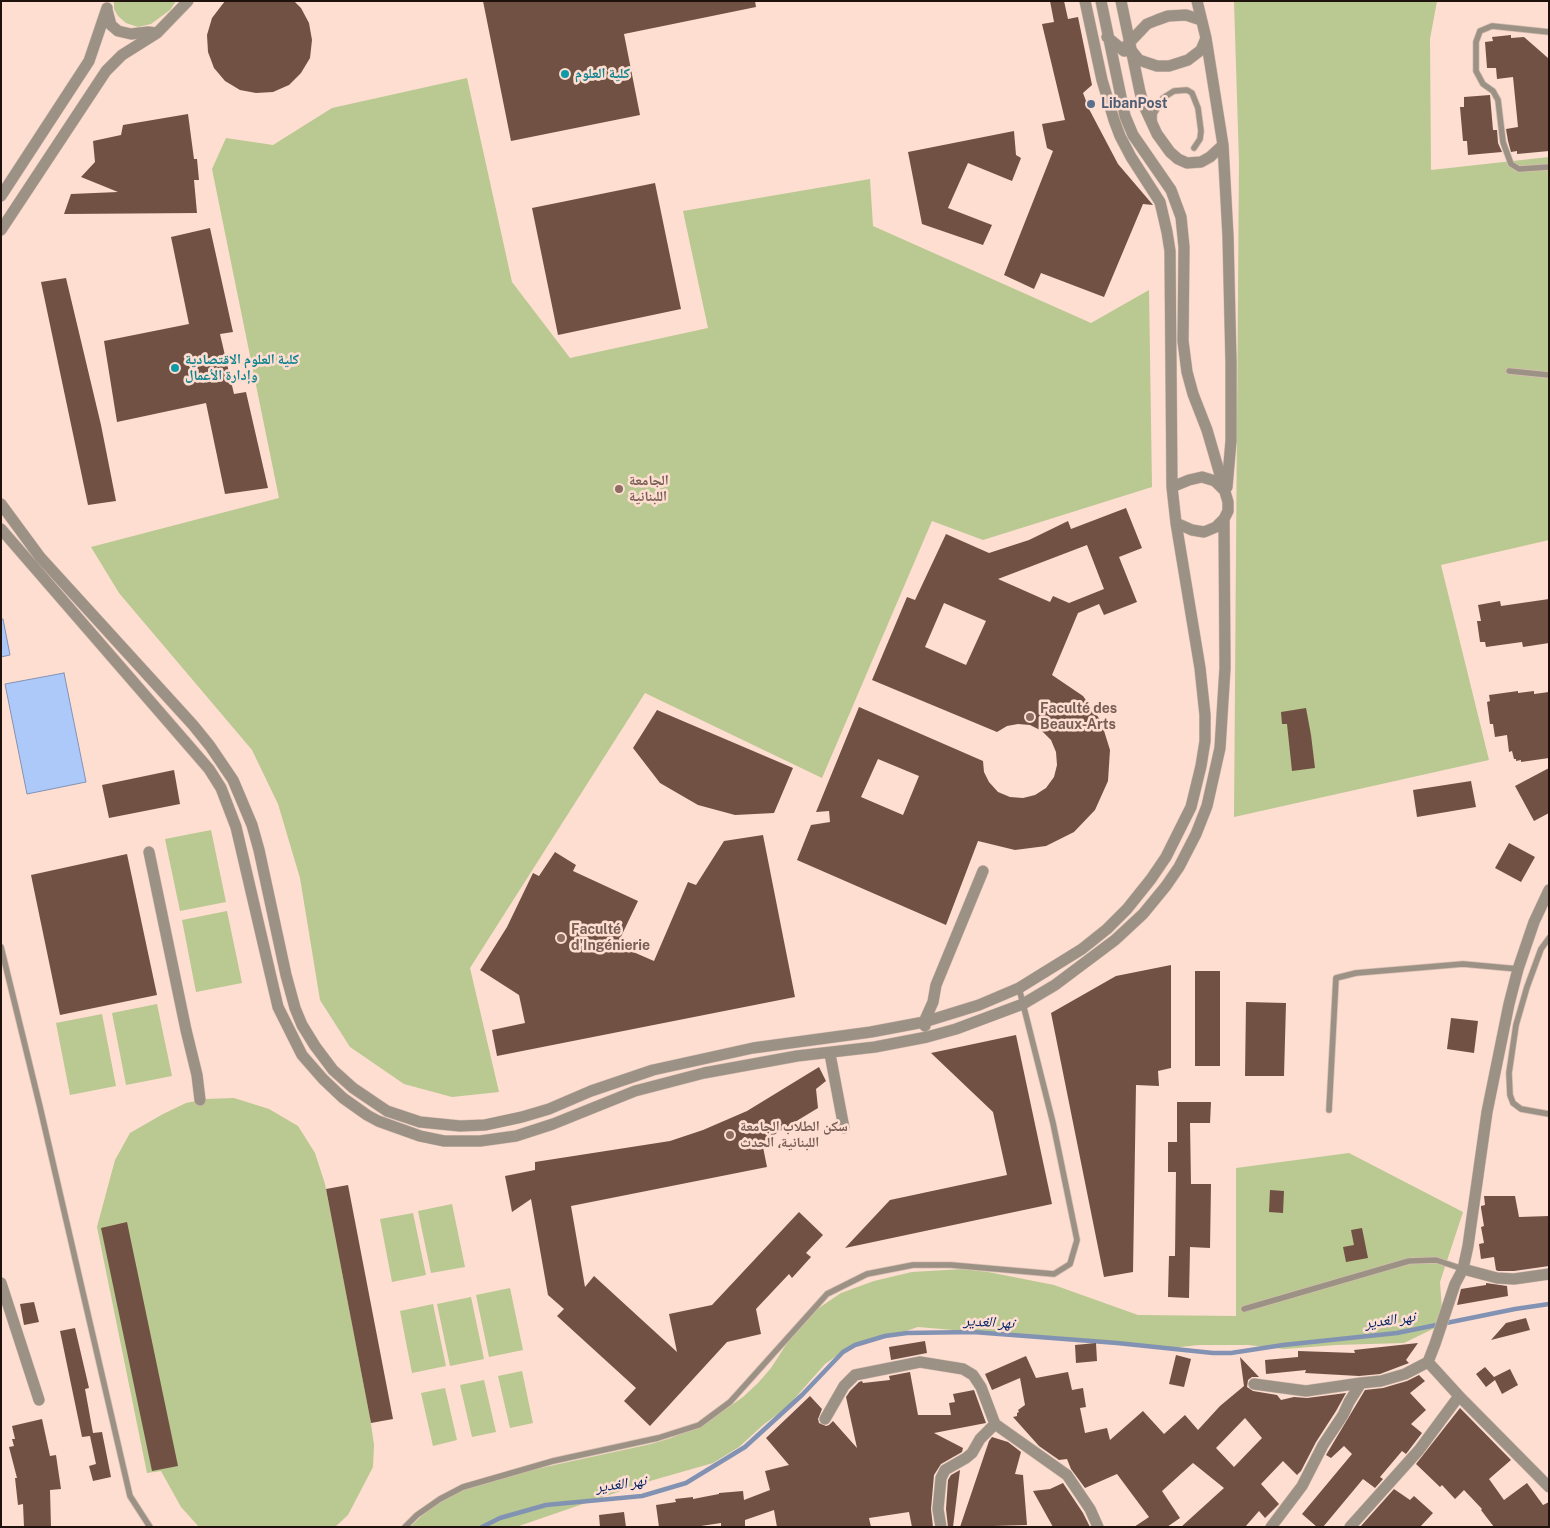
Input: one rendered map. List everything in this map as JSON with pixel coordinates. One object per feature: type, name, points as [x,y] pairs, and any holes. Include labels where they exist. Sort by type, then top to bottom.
[{"type":"street","points":[[1,230],[106,72],[122,55],[157,33],[188,1]]},
{"type":"street","points":[[1,504],[40,557],[193,725],[233,780],[252,825],[286,975],[302,1025],[314,1046],[333,1070],[353,1088],[387,1111],[420,1122],[460,1126],[485,1125],[522,1118],[591,1091],[653,1070],[753,1048],[836,1038],[924,1022],[979,1005],[1019,988],[1082,949],[1107,929],[1127,910],[1151,879],[1166,857],[1191,807],[1205,741],[1205,715],[1200,668],[1176,523],[1172,487],[1170,251],[1167,232],[1160,202],[1120,136],[1104,86],[1085,1]]},
{"type":"street","points":[[1101,1],[1125,116],[1133,135],[1171,190],[1181,217],[1184,247],[1184,341],[1187,372],[1193,394],[1208,430],[1228,502],[1228,511],[1224,519],[1216,527],[1204,532],[1192,530],[1176,523]]},
{"type":"street","points":[[1121,1],[1128,47],[1140,92],[1154,127],[1170,152],[1178,159],[1194,164],[1210,157],[1223,145]]},
{"type":"street","points":[[1197,1],[1206,38],[1223,145],[1228,236],[1231,379],[1231,441],[1226,492]]},
{"type":"street","points":[[106,5],[110,25],[118,31],[131,34],[157,33]]},
{"type":"street","points":[[1,196],[89,61],[106,5]]},
{"type":"street","points":[[1104,86],[1114,65],[1147,24],[1168,16],[1186,15],[1201,20]]},
{"type":"street","points":[[1090,23],[1109,38],[1128,47],[1139,60],[1157,66],[1181,63],[1196,55],[1201,50],[1206,38]]},
{"type":"street","points":[[1172,487],[1202,477],[1215,481],[1226,492]]},
{"type":"street","points":[[1,529],[181,736],[209,769],[221,788],[236,827],[278,1008],[302,1055],[343,1098],[367,1115],[378,1120],[420,1136],[444,1140],[490,1140],[516,1136],[553,1124],[604,1102],[659,1084],[704,1073],[757,1062],[830,1054],[927,1037],[980,1021],[1023,1004],[1055,985],[1115,940],[1143,914],[1170,880],[1196,834],[1207,806],[1220,748],[1226,668],[1224,519]]},
{"type":"street","points":[[48,584],[64,583]]},
{"type":"street","points":[[149,852],[197,1075],[200,1100]]},
{"type":"street","points":[[927,1037],[924,1022],[933,1002],[936,984],[984,871]]},
{"type":"street","points":[[1254,1384],[1306,1391],[1381,1381],[1405,1374],[1428,1362],[1462,1269],[1468,1246],[1490,1095],[1509,1004],[1518,969],[1534,922],[1549,890]]},
{"type":"street","points":[[830,1054],[844,1128]]},
{"type":"street","points":[[549,1108],[553,1124]]},
{"type":"street","points":[[485,1125],[490,1140]]},
{"type":"street","points":[[1462,1269],[1497,1278],[1514,1279],[1549,1274]]},
{"type":"street","points":[[1,1283],[40,1400]]},
{"type":"street","points":[[825,1419],[844,1386],[855,1375],[920,1362],[963,1369],[973,1375],[981,1388],[995,1424],[1067,1475],[1090,1509],[1098,1527]]},
{"type":"street","points":[[1428,1362],[1549,1487]]},
{"type":"street","points":[[1270,1527],[1302,1486],[1323,1445],[1344,1415],[1349,1402],[1361,1383]]},
{"type":"street","points":[[1350,1527],[1419,1450],[1459,1396]]},
{"type":"street","points":[[941,1527],[938,1509],[941,1478],[945,1470],[972,1453],[980,1439],[995,1424]]},
{"type":"lane","points":[[1549,32],[1492,26],[1480,31],[1476,42],[1476,71],[1483,84],[1493,91],[1498,100],[1503,142],[1511,164],[1519,169],[1549,167]]},
{"type":"lane","points":[[1154,127],[1154,114],[1163,98],[1174,91],[1187,90],[1195,98],[1201,120],[1200,139],[1194,148]]},
{"type":"lane","points":[[1509,371],[1549,375]]},
{"type":"lane","points":[[1549,938],[1541,949],[1521,1006],[1516,1025],[1509,1073],[1510,1095],[1514,1103],[1521,1109],[1549,1114]]},
{"type":"lane","points":[[1,947],[130,1496],[150,1527]]},
{"type":"lane","points":[[1329,1110],[1336,978],[1356,973],[1463,964],[1518,969]]},
{"type":"lane","points":[[405,1527],[417,1515],[440,1499],[463,1488],[553,1462],[658,1438],[698,1425],[730,1402],[828,1294],[867,1274],[913,1265],[942,1265],[1054,1274],[1070,1264],[1077,1240],[1053,1123],[1019,988]]},
{"type":"lane","points":[[1244,1309],[1409,1261],[1436,1260],[1462,1269]]},
{"type":"green space","points":[[114,1],[176,1],[170,10],[151,24],[138,27],[126,23],[118,16],[114,9]]},
{"type":"green space","points":[[1234,1],[1437,1],[1430,39],[1431,170],[1549,157],[1549,540],[1441,565],[1489,760],[1234,817],[1239,162]]},
{"type":"green space","points":[[467,78],[512,282],[570,358],[708,328],[683,211],[870,179],[873,226],[1091,323],[1149,290],[1152,487],[983,540],[932,521],[822,778],[645,693],[470,968],[499,1092],[452,1097],[404,1084],[350,1047],[320,1000],[300,878],[278,804],[252,750],[119,593],[91,547],[279,498],[212,169],[226,138],[273,145],[332,108]]},
{"type":"green space","points":[[211,830],[226,902],[180,911],[165,839]]},
{"type":"green space","points":[[227,911],[242,983],[196,992],[182,920]]},
{"type":"green space","points":[[157,1004],[172,1076],[126,1085],[112,1013]]},
{"type":"green space","points":[[102,1014],[116,1086],[70,1095],[56,1023]]},
{"type":"green space","points":[[234,1098],[269,1109],[298,1126],[315,1153],[325,1184],[374,1445],[373,1467],[348,1515],[335,1527],[199,1527],[181,1507],[161,1471],[147,1473],[97,1227],[115,1160],[130,1133],[186,1103],[206,1099]]},
{"type":"green space","points":[[1349,1153],[1463,1212],[1440,1282],[1443,1324],[1404,1343],[1284,1349],[1248,1345],[1199,1345],[1170,1348],[918,1327],[888,1337],[855,1343],[825,1364],[787,1407],[763,1425],[739,1447],[713,1463],[650,1481],[516,1527],[410,1527],[431,1507],[476,1482],[651,1444],[671,1438],[709,1421],[743,1397],[758,1383],[771,1368],[791,1337],[813,1312],[841,1293],[874,1281],[912,1272],[963,1269],[1054,1285],[1138,1315],[1236,1316],[1236,1168]]},
{"type":"green space","points":[[452,1204],[465,1267],[431,1273],[418,1211]]},
{"type":"green space","points":[[413,1213],[426,1275],[392,1282],[380,1219]]},
{"type":"green space","points":[[510,1288],[523,1350],[489,1357],[476,1295]]},
{"type":"green space","points":[[471,1297],[484,1359],[450,1366],[437,1304]]},
{"type":"green space","points":[[433,1304],[446,1366],[412,1373],[400,1311]]},
{"type":"green space","points":[[522,1371],[533,1423],[510,1428],[498,1376]]},
{"type":"green space","points":[[484,1380],[496,1432],[472,1437],[460,1385]]},
{"type":"green space","points":[[445,1388],[457,1440],[433,1446],[421,1393]]},
{"type":"water","points":[[1,619],[3,619],[10,655],[1,657]]},
{"type":"water","points":[[64,673],[86,782],[27,794],[5,684]]},
{"type":"building","points":[[225,1],[294,1],[301,8],[309,23],[312,40],[310,58],[301,73],[289,85],[273,92],[256,93],[240,90],[225,81],[214,68],[208,52],[207,35],[212,18]]},
{"type":"building","name":"كلية العلوم","points":[[483,1],[755,1],[756,7],[624,34],[640,115],[511,141]]},
{"type":"building","points":[[1050,1],[1064,1],[1068,19],[1078,17],[1092,85],[1083,93],[1089,109],[1118,164],[1153,205],[1143,204],[1104,297],[1041,273],[1034,289],[1004,275],[1053,151],[1047,148],[1042,124],[1065,120],[1042,24],[1054,22]]},
{"type":"building","points":[[1511,35],[1511,38],[1524,37],[1548,58],[1549,151],[1517,154],[1517,151],[1511,152],[1506,129],[1518,127],[1513,77],[1497,79],[1496,68],[1487,68],[1485,42],[1493,41],[1492,37]]},
{"type":"building","points":[[1490,95],[1493,130],[1497,130],[1498,143],[1502,152],[1468,155],[1467,141],[1463,141],[1460,107],[1464,107],[1464,97]]},
{"type":"building","points":[[188,114],[199,180],[194,180],[197,213],[64,214],[71,194],[118,192],[81,177],[95,162],[93,141],[121,135],[123,125]]},
{"type":"building","points":[[1014,131],[1016,155],[1021,158],[1012,181],[968,163],[948,208],[992,225],[983,245],[922,224],[908,152]]},
{"type":"building","points":[[655,183],[681,309],[558,335],[532,208]]},
{"type":"building","name":"كلية العلوم الاقتصادية وإدارة الأعمال","points":[[210,228],[233,332],[220,334],[234,394],[246,392],[268,488],[225,494],[206,403],[117,422],[104,341],[189,324],[171,237]]},
{"type":"building","points":[[66,278],[101,425],[116,501],[88,505],[41,282]]},
{"type":"building","name":"Faculté des Beaux-Arts","points":[[1126,508],[1142,548],[1119,557],[1137,602],[1104,615],[1099,604],[1078,613],[1052,675],[1083,696],[1101,721],[1110,750],[1108,781],[1095,810],[1074,832],[1046,846],[1015,850],[978,841],[946,925],[797,860],[811,825],[830,822],[829,811],[816,812],[859,707],[983,761],[984,772],[989,782],[998,792],[1010,797],[1023,798],[1035,795],[1046,788],[1054,777],[1057,765],[1056,752],[1051,740],[1042,731],[1030,725],[1018,724],[1007,726],[997,732],[872,680],[907,597],[915,600],[946,534],[989,553],[1029,540],[1068,521],[1071,529]],"holes":[[[1087,545],[1104,589],[1069,603],[1053,596],[1050,602],[998,579]],[[944,603],[986,621],[966,665],[925,647]],[[878,759],[919,776],[903,815],[861,797]]]},
{"type":"building","points":[[1549,599],[1549,643],[1523,647],[1522,642],[1486,647],[1485,642],[1480,642],[1477,621],[1481,621],[1478,605],[1500,601],[1501,606]]},
{"type":"building","points":[[1518,691],[1518,693],[1534,691],[1534,694],[1549,692],[1549,758],[1516,761],[1512,751],[1509,752],[1507,735],[1495,737],[1493,724],[1490,724],[1487,702],[1490,701],[1489,695]]},
{"type":"building","points":[[1306,708],[1315,768],[1292,771],[1287,724],[1282,724],[1281,712]]},
{"type":"building","points":[[657,710],[793,768],[774,813],[735,815],[698,805],[660,783],[633,748]]},
{"type":"building","points":[[1549,768],[1549,813],[1534,821],[1515,786]]},
{"type":"building","points":[[174,770],[180,804],[109,818],[102,785]]},
{"type":"building","points":[[1471,781],[1476,807],[1417,817],[1413,790]]},
{"type":"building","name":"Faculté d'Ingénierie","points":[[763,835],[795,997],[497,1056],[492,1030],[525,1023],[519,995],[480,970],[507,927],[533,873],[539,876],[555,852],[576,865],[573,871],[638,901],[617,945],[654,961],[688,882],[696,885],[724,841]]},
{"type":"building","points":[[1509,843],[1535,857],[1521,882],[1495,868]]},
{"type":"building","points":[[127,854],[157,995],[60,1015],[31,875]]},
{"type":"building","points":[[1171,965],[1171,1068],[1158,1071],[1159,1086],[1136,1085],[1133,1272],[1104,1277],[1051,1013],[1116,976]]},
{"type":"building","points":[[1195,971],[1220,971],[1220,1066],[1195,1066]]},
{"type":"building","points":[[1246,1002],[1286,1003],[1284,1076],[1245,1076]]},
{"type":"building","points":[[1451,1018],[1478,1021],[1474,1053],[1447,1049]]},
{"type":"building","points":[[1016,1035],[1052,1204],[845,1248],[890,1200],[1007,1175],[993,1112],[931,1053]]},
{"type":"building","points":[[819,1067],[826,1081],[816,1089],[818,1108],[762,1142],[767,1167],[571,1206],[585,1287],[594,1276],[677,1352],[669,1314],[712,1305],[799,1212],[823,1235],[806,1253],[811,1257],[792,1278],[789,1274],[756,1309],[761,1334],[727,1342],[650,1426],[624,1401],[636,1388],[557,1316],[564,1309],[548,1295],[531,1199],[512,1212],[505,1176],[535,1170],[535,1162],[670,1141],[703,1130],[747,1111]]},
{"type":"building","points":[[1177,1102],[1211,1102],[1210,1123],[1190,1123],[1191,1184],[1211,1184],[1210,1248],[1190,1247],[1189,1298],[1168,1297],[1169,1256],[1175,1256],[1176,1172],[1168,1172],[1168,1142],[1177,1142]]},
{"type":"building","points":[[348,1185],[393,1419],[371,1423],[326,1189]]},
{"type":"building","points":[[1270,1190],[1284,1191],[1283,1213],[1269,1212]]},
{"type":"building","points":[[1484,1196],[1515,1196],[1519,1217],[1549,1216],[1549,1266],[1514,1271],[1498,1271],[1496,1270],[1494,1257],[1481,1259],[1479,1244],[1484,1243],[1481,1227],[1484,1226],[1481,1206],[1485,1205]]},
{"type":"building","points":[[127,1222],[178,1466],[152,1471],[101,1228]]},
{"type":"building","points":[[1362,1228],[1368,1258],[1346,1262],[1343,1247],[1354,1245],[1351,1230]]},
{"type":"building","points":[[1486,1283],[1507,1286],[1508,1296],[1457,1305],[1461,1289],[1486,1285]]},
{"type":"building","points":[[34,1302],[39,1322],[24,1325],[20,1304]]},
{"type":"building","points":[[1526,1318],[1530,1330],[1491,1340],[1506,1323]]},
{"type":"building","points":[[75,1328],[89,1388],[85,1389],[93,1433],[102,1432],[111,1477],[93,1481],[89,1466],[96,1464],[90,1436],[82,1437],[60,1331]]},
{"type":"building","points":[[925,1341],[927,1353],[891,1360],[889,1347]]},
{"type":"building","points":[[1096,1343],[1097,1361],[1076,1363],[1075,1345]]},
{"type":"building","points":[[1418,1343],[1406,1360],[1409,1363],[1380,1374],[1359,1376],[1305,1373],[1306,1370],[1266,1374],[1265,1360],[1298,1357],[1298,1351],[1355,1353],[1354,1350]]},
{"type":"building","points":[[1176,1355],[1191,1359],[1184,1387],[1169,1384]]},
{"type":"building","points":[[1026,1356],[1036,1378],[1068,1372],[1072,1390],[1083,1388],[1086,1407],[1080,1408],[1085,1433],[1107,1428],[1110,1440],[1143,1411],[1164,1434],[1185,1415],[1198,1430],[1220,1406],[1244,1386],[1240,1357],[1259,1377],[1252,1377],[1248,1380],[1247,1387],[1253,1391],[1277,1395],[1281,1400],[1294,1397],[1307,1398],[1346,1393],[1301,1471],[1297,1475],[1283,1461],[1261,1484],[1279,1504],[1265,1518],[1259,1511],[1245,1527],[1181,1527],[1224,1488],[1193,1463],[1162,1491],[1180,1518],[1167,1527],[1134,1527],[1149,1517],[1117,1474],[1085,1488],[1071,1469],[1067,1459],[1059,1460],[1039,1446],[1013,1417],[1017,1416],[1018,1410],[1025,1405],[1020,1378],[992,1390],[985,1374]],"holes":[[[1245,1418],[1262,1438],[1234,1467],[1216,1448]]]},
{"type":"building","points":[[1485,1367],[1494,1377],[1510,1369],[1518,1385],[1502,1394],[1495,1380],[1486,1387],[1476,1374]]},
{"type":"building","points":[[910,1372],[918,1415],[951,1415],[949,1403],[955,1402],[953,1394],[974,1390],[986,1423],[934,1433],[963,1448],[962,1452],[941,1464],[934,1475],[931,1509],[933,1527],[912,1527],[909,1512],[869,1518],[871,1527],[777,1527],[774,1510],[745,1520],[745,1527],[721,1527],[721,1523],[694,1527],[659,1527],[656,1505],[676,1502],[675,1499],[693,1497],[693,1499],[719,1493],[743,1491],[744,1500],[770,1490],[765,1471],[789,1465],[766,1438],[810,1396],[822,1409],[818,1419],[819,1423],[826,1426],[833,1421],[857,1448],[846,1397],[850,1391],[862,1381],[863,1383],[890,1380],[889,1376]]},
{"type":"building","points":[[1419,1375],[1425,1381],[1410,1393],[1426,1410],[1411,1424],[1422,1433],[1406,1454],[1402,1451],[1380,1477],[1383,1479],[1375,1488],[1363,1479],[1323,1527],[1317,1527],[1302,1514],[1352,1454],[1344,1446],[1331,1458],[1326,1455],[1365,1390],[1383,1388],[1407,1381]]},
{"type":"building","points":[[1460,1408],[1511,1460],[1489,1479],[1504,1500],[1527,1483],[1543,1505],[1549,1502],[1549,1527],[1494,1527],[1482,1509],[1464,1490],[1455,1499],[1442,1485],[1440,1487],[1416,1464]]},
{"type":"building","points":[[42,1419],[50,1456],[56,1455],[61,1489],[50,1490],[51,1527],[24,1527],[23,1504],[18,1505],[15,1478],[17,1478],[9,1447],[14,1446],[12,1439],[15,1439],[12,1426]]},
{"type":"building","points":[[992,1437],[1008,1442],[1021,1452],[1015,1474],[1023,1475],[1027,1525],[960,1527],[989,1441]]},
{"type":"building","points":[[960,1470],[953,1527],[948,1527],[946,1509],[948,1480],[951,1475]]},
{"type":"building","points":[[1063,1483],[1090,1527],[1053,1527],[1033,1491],[1050,1489]]},
{"type":"building","points":[[1394,1489],[1410,1500],[1414,1496],[1433,1513],[1420,1527],[1360,1527]]},
{"type":"building","points":[[624,1512],[626,1527],[600,1527],[599,1515]]},
{"type":"waterway","name":"نهر الغدير","points":[[482,1527],[500,1518],[546,1505],[642,1496],[686,1483],[745,1447],[802,1395],[843,1352],[855,1345],[885,1336],[907,1333],[973,1332],[1231,1353],[1283,1345],[1397,1333],[1549,1304]]},
{"type":"place","name":"كلية العلوم","points":[[565,74]]},
{"type":"place","name":"LibanPost","points":[[1091,104]]},
{"type":"place","name":"كلية العلوم الاقتصادية وإدارة الأعمال","points":[[175,368]]},
{"type":"place","name":"الجامعة اللبنانية","points":[[619,489]]},
{"type":"place","name":"Faculté des Beaux-Arts","points":[[1030,717]]},
{"type":"place","name":"Faculté d'Ingénierie","points":[[561,938]]},
{"type":"place","name":"سكن الطلاب الجامعة اللبنانية، الحدث","points":[[730,1135]]}]
